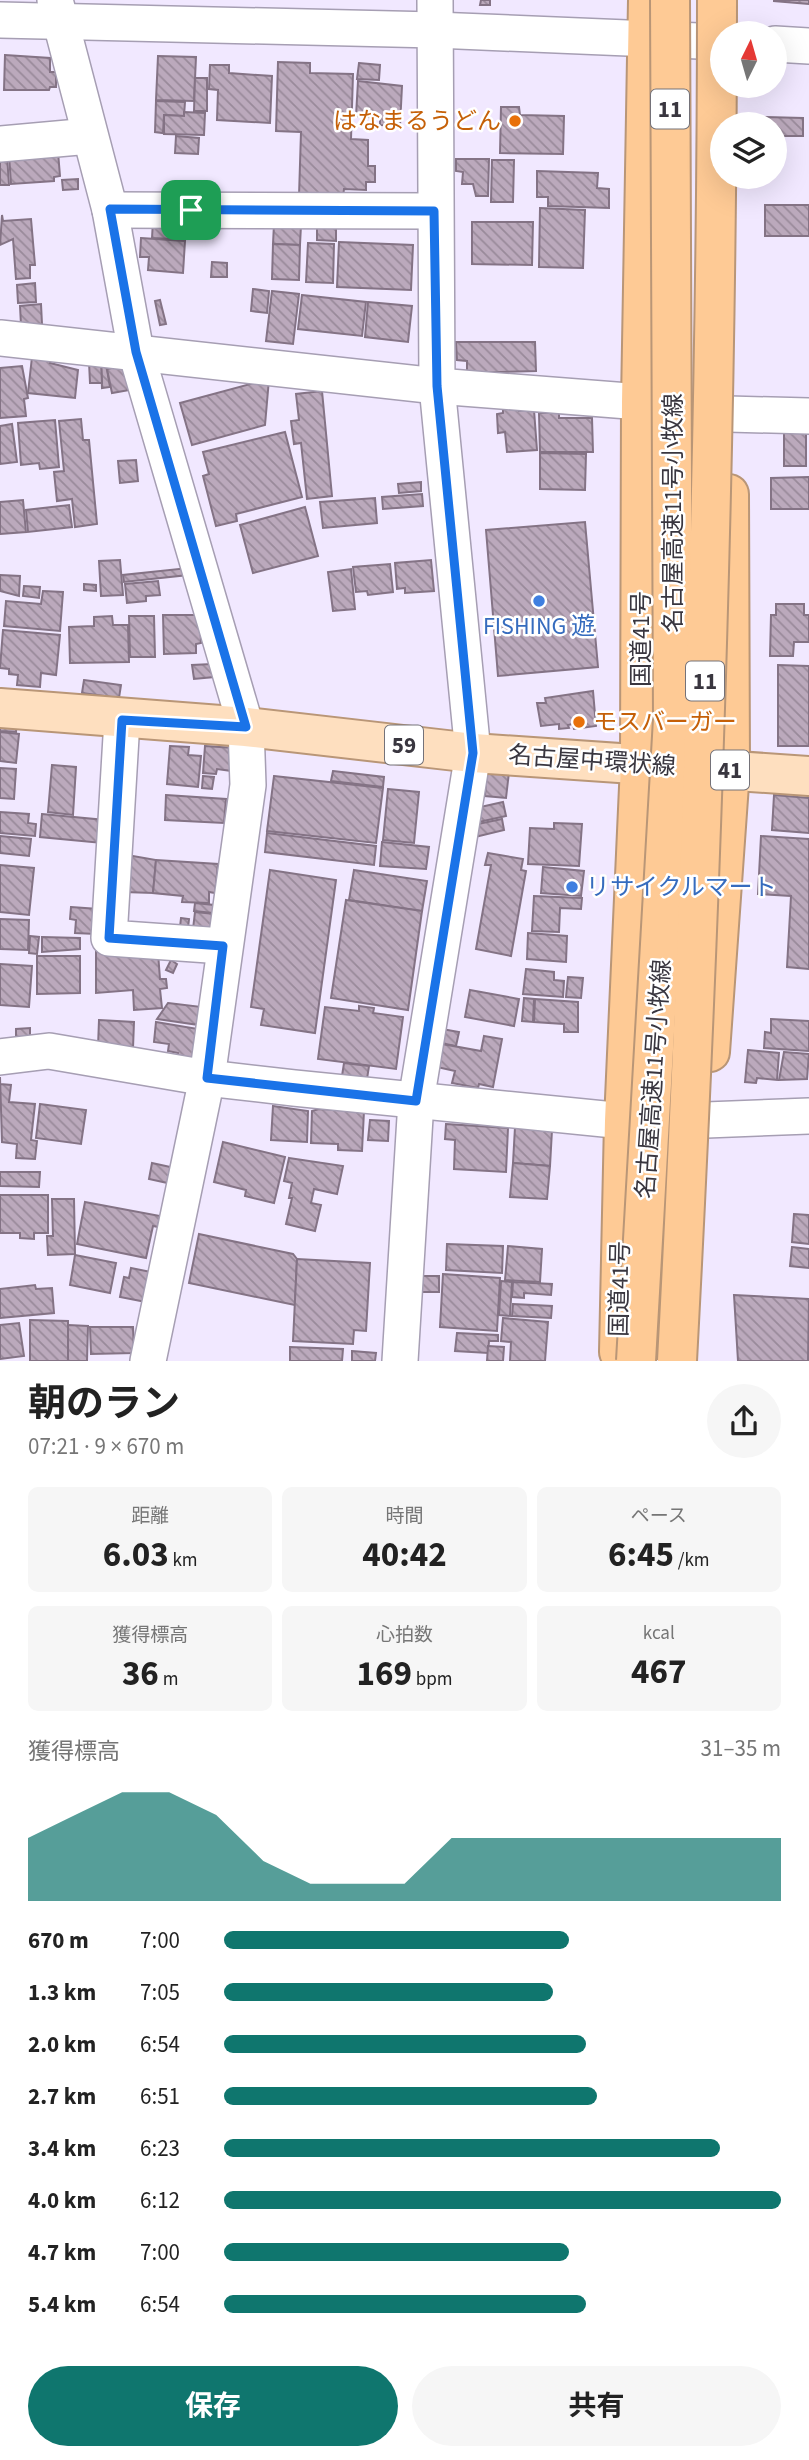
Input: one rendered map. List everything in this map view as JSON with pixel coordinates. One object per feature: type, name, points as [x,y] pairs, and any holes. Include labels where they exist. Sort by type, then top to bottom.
[{"type":"highway","name":"国道41号","points":[[619,1361],[624,1121],[640,765],[641,402],[648,0]]},
{"type":"highway","name":"名古屋高速11号小牧線","points":[[636,1361],[673,719],[670,0]]},
{"type":"highway","points":[[670,218],[691,170],[691,0]]},
{"type":"highway","name":"名古屋高速11号小牧線","points":[[677,1361],[702,793],[717,179],[717,0]]},
{"type":"highway","points":[[731,0],[731,21]]},
{"type":"highway","name":"41","points":[[691,1361],[730,770],[730,189]]},
{"type":"highway","points":[[611,1361],[627,1188],[656,1044]]},
{"type":"highway","points":[[688,1157],[703,1231],[697,1361]]},
{"type":"main road","name":"名古屋中環状線","points":[[0,708],[122,720],[246,727],[473,753],[809,776]]},
{"type":"street","points":[[0,20],[58,10],[435,15],[648,41],[710,42]]},
{"type":"street","points":[[58,10],[110,209],[136,352],[246,727],[248,785],[223,946],[207,1078],[148,1361]]},
{"type":"street","points":[[400,1361],[416,1101],[473,753],[437,386],[435,15]]},
{"type":"street","points":[[788,45],[809,46]]},
{"type":"street","points":[[0,144],[90,136]]},
{"type":"street","points":[[110,209],[434,211]]},
{"type":"street","points":[[0,338],[437,386],[641,402]]},
{"type":"street","points":[[728,414],[809,416]]},
{"type":"street","points":[[122,720],[109,938],[223,946]]},
{"type":"street","points":[[0,1057],[49,1051],[207,1078],[624,1121]]},
{"type":"street","points":[[706,1120],[809,1116]]},
{"type":"building","points":[[481,0],[490,0],[490,5],[480,5]]},
{"type":"building","points":[[774,0],[809,0],[809,4],[774,1]]},
{"type":"building","points":[[5,55],[50,58],[50,72],[56,72],[56,87],[50,87],[49,90],[4,90]]},
{"type":"building","points":[[158,56],[196,57],[194,101],[156,100]]},
{"type":"building","points":[[278,62],[310,63],[310,73],[353,74],[351,139],[368,140],[368,166],[375,166],[375,182],[366,182],[366,190],[344,189],[343,197],[299,196],[301,132],[276,131]]},
{"type":"building","points":[[359,63],[380,65],[379,80],[357,79]]},
{"type":"building","points":[[210,65],[229,65],[229,73],[272,76],[270,123],[217,120],[218,90],[209,89]]},
{"type":"building","points":[[195,78],[207,78],[207,111],[194,111]]},
{"type":"building","points":[[358,81],[402,86],[400,126],[380,125],[380,118],[356,116]]},
{"type":"building","points":[[156,101],[185,102],[184,116],[164,115],[163,133],[155,132]]},
{"type":"building","points":[[501,107],[519,107],[520,115],[564,116],[563,154],[500,153]]},
{"type":"building","points":[[184,112],[205,113],[204,135],[164,134],[164,115],[184,116]]},
{"type":"building","points":[[787,118],[803,118],[803,136],[787,136]]},
{"type":"building","points":[[176,136],[199,138],[198,154],[175,153]]},
{"type":"building","points":[[58,152],[60,176],[54,177],[54,181],[11,184],[9,155]]},
{"type":"building","points":[[7,155],[9,185],[0,185],[0,156]]},
{"type":"building","points":[[456,159],[489,159],[488,196],[476,196],[473,184],[462,184],[463,172],[456,171]]},
{"type":"building","points":[[492,160],[514,160],[513,202],[491,202]]},
{"type":"building","points":[[537,171],[598,173],[597,188],[609,189],[609,208],[548,206],[548,197],[537,197]]},
{"type":"building","points":[[78,179],[78,189],[63,190],[62,180]]},
{"type":"building","points":[[765,205],[809,205],[809,236],[765,236]]},
{"type":"building","points":[[540,208],[585,210],[583,268],[539,267]]},
{"type":"building","points":[[2,215],[3,221],[31,219],[35,265],[30,265],[30,278],[16,279],[13,239],[0,245]]},
{"type":"building","points":[[153,221],[174,222],[173,239],[152,238]]},
{"type":"building","points":[[175,222],[185,223],[184,239],[174,239]]},
{"type":"building","points":[[472,222],[533,222],[532,265],[472,264]]},
{"type":"building","points":[[274,224],[301,225],[300,245],[273,244]]},
{"type":"building","points":[[317,228],[336,228],[336,241],[317,240]]},
{"type":"building","points":[[141,238],[185,241],[183,273],[148,270],[149,257],[140,257]]},
{"type":"building","points":[[339,242],[413,245],[411,290],[337,287]]},
{"type":"building","points":[[308,243],[334,244],[333,283],[306,282]]},
{"type":"building","points":[[273,244],[300,245],[299,280],[272,279]]},
{"type":"building","points":[[212,262],[227,263],[227,277],[211,277]]},
{"type":"building","points":[[35,283],[36,302],[18,303],[17,285]]},
{"type":"building","points":[[253,289],[269,291],[267,313],[251,311]]},
{"type":"building","points":[[272,291],[299,294],[293,344],[266,341]]},
{"type":"building","points":[[302,295],[366,302],[362,336],[298,329]]},
{"type":"building","points":[[160,300],[166,324],[160,325],[155,301]]},
{"type":"building","points":[[368,302],[412,306],[408,342],[365,337]]},
{"type":"building","points":[[41,304],[42,324],[21,325],[20,306]]},
{"type":"building","points":[[456,342],[535,342],[536,371],[467,373],[467,361],[457,360]]},
{"type":"building","points":[[32,357],[51,359],[50,363],[78,370],[75,398],[28,393]]},
{"type":"building","points":[[101,360],[122,366],[107,369],[110,387],[102,388]]},
{"type":"building","points":[[89,362],[101,362],[102,383],[90,383]]},
{"type":"building","points":[[130,364],[135,389],[112,393],[107,369]]},
{"type":"building","points":[[22,366],[28,398],[24,399],[26,416],[0,418],[0,368]]},
{"type":"building","points":[[269,379],[265,425],[192,445],[180,403]]},
{"type":"building","points":[[322,391],[332,496],[307,499],[301,443],[294,444],[291,421],[299,420],[296,394]]},
{"type":"building","points":[[519,406],[519,411],[534,410],[537,450],[507,452],[505,432],[498,433],[497,414],[503,413],[503,407]]},
{"type":"building","points":[[539,413],[559,413],[559,418],[592,418],[593,452],[540,452]]},
{"type":"building","points":[[81,419],[83,440],[89,440],[97,524],[75,527],[72,499],[57,501],[54,472],[64,471],[59,421]]},
{"type":"building","points":[[55,420],[59,467],[40,469],[39,463],[21,465],[18,423]]},
{"type":"building","points":[[12,424],[17,462],[0,464],[0,426]]},
{"type":"building","points":[[285,432],[302,497],[236,514],[237,521],[216,526],[203,476],[209,474],[203,452]]},
{"type":"building","points":[[784,432],[806,432],[806,466],[784,466]]},
{"type":"building","points":[[540,453],[586,454],[585,490],[540,489]]},
{"type":"building","points":[[136,460],[138,481],[120,483],[118,461]]},
{"type":"building","points":[[809,477],[809,509],[771,509],[771,478]]},
{"type":"building","points":[[421,482],[421,491],[399,493],[398,484]]},
{"type":"building","points":[[422,494],[423,506],[383,509],[382,497]]},
{"type":"building","points":[[375,498],[377,523],[323,528],[320,502]]},
{"type":"building","points":[[23,500],[26,532],[0,534],[0,502]]},
{"type":"building","points":[[69,505],[72,527],[28,532],[26,510]]},
{"type":"building","points":[[305,507],[318,556],[253,573],[240,525]]},
{"type":"building","points":[[585,522],[598,667],[498,676],[486,530]]},
{"type":"building","points":[[120,560],[123,595],[101,596],[99,561]]},
{"type":"building","points":[[431,560],[434,591],[405,593],[405,588],[397,589],[395,563]]},
{"type":"building","points":[[390,564],[393,592],[368,595],[367,591],[356,592],[353,567]]},
{"type":"building","points":[[188,568],[188,575],[124,582],[123,575]]},
{"type":"building","points":[[351,569],[355,609],[333,611],[328,572]]},
{"type":"building","points":[[0,575],[20,576],[19,596],[0,591]]},
{"type":"building","points":[[158,581],[160,595],[146,596],[146,601],[127,603],[125,584]]},
{"type":"building","points":[[84,584],[96,585],[96,591],[84,590]]},
{"type":"building","points":[[24,586],[40,587],[39,598],[23,596]]},
{"type":"building","points":[[43,591],[63,592],[60,631],[4,626],[6,601],[41,604]]},
{"type":"building","points":[[776,604],[804,604],[804,615],[809,615],[809,642],[794,642],[793,656],[770,656],[771,615],[776,615]]},
{"type":"building","points":[[163,615],[200,615],[201,643],[196,644],[196,653],[164,654]]},
{"type":"building","points":[[112,616],[113,625],[128,625],[129,662],[70,663],[69,627],[94,626],[94,617]]},
{"type":"building","points":[[129,616],[154,616],[155,657],[130,657]]},
{"type":"building","points":[[3,630],[60,635],[56,675],[41,673],[40,687],[17,685],[18,675],[9,674],[9,669],[0,668]]},
{"type":"building","points":[[212,664],[214,677],[194,679],[192,665]]},
{"type":"building","points":[[778,665],[809,666],[809,746],[778,746]]},
{"type":"building","points":[[84,680],[121,685],[119,698],[82,693]]},
{"type":"building","points":[[593,691],[596,726],[574,729],[573,724],[568,725],[569,728],[559,729],[559,724],[541,726],[537,703],[546,703],[545,698]]},
{"type":"building","points":[[0,721],[17,722],[16,732],[0,731]]},
{"type":"building","points":[[0,732],[19,734],[16,763],[0,761]]},
{"type":"building","points":[[170,746],[189,747],[188,755],[201,756],[198,787],[167,784]]},
{"type":"building","points":[[205,746],[234,748],[232,771],[217,769],[216,774],[203,773]]},
{"type":"building","points":[[52,765],[76,767],[73,815],[48,812]]},
{"type":"building","points":[[0,768],[16,769],[14,799],[0,798]]},
{"type":"building","points":[[487,769],[509,772],[506,798],[485,796]]},
{"type":"building","points":[[333,771],[384,777],[383,787],[331,781]]},
{"type":"building","points":[[203,776],[214,777],[212,789],[202,788]]},
{"type":"building","points":[[274,776],[383,788],[376,843],[267,831]]},
{"type":"building","points":[[388,789],[419,792],[414,843],[383,840]]},
{"type":"building","points":[[166,795],[226,799],[224,823],[165,820]]},
{"type":"building","points":[[774,795],[809,798],[809,833],[772,830]]},
{"type":"building","points":[[503,802],[506,816],[479,822],[476,808]]},
{"type":"building","points":[[0,812],[29,814],[28,823],[36,824],[35,836],[0,833]]},
{"type":"building","points":[[42,814],[105,820],[102,843],[40,837]]},
{"type":"building","points":[[502,819],[504,830],[475,837],[473,825]]},
{"type":"building","points":[[554,823],[582,824],[579,866],[528,864],[530,828],[554,829]]},
{"type":"building","points":[[267,833],[376,846],[374,865],[265,852]]},
{"type":"building","points":[[0,836],[31,839],[29,856],[0,853]]},
{"type":"building","points":[[761,836],[809,839],[809,969],[787,967],[791,896],[758,894]]},
{"type":"building","points":[[382,842],[429,847],[426,869],[380,866]]},
{"type":"building","points":[[488,853],[523,859],[521,870],[526,871],[511,956],[476,949],[491,865],[485,865]]},
{"type":"building","points":[[127,855],[156,860],[153,893],[124,892]]},
{"type":"building","points":[[156,860],[218,864],[215,893],[209,892],[209,903],[182,902],[183,896],[153,893]]},
{"type":"building","points":[[0,865],[34,868],[29,915],[0,912]]},
{"type":"building","points":[[543,867],[584,871],[581,896],[541,893]]},
{"type":"building","points":[[270,870],[336,880],[315,1033],[261,1025],[264,1009],[251,1007]]},
{"type":"building","points":[[354,870],[427,881],[422,911],[349,900]]},
{"type":"building","points":[[534,896],[582,898],[581,909],[560,908],[559,932],[532,931]]},
{"type":"building","points":[[346,900],[422,911],[408,1010],[331,998]]},
{"type":"building","points":[[195,903],[214,905],[213,913],[194,911]]},
{"type":"building","points":[[71,907],[98,909],[96,934],[75,933],[76,920],[70,919]]},
{"type":"building","points":[[195,912],[215,914],[213,931],[193,929]]},
{"type":"building","points":[[181,918],[189,919],[188,928],[180,927]]},
{"type":"building","points":[[0,919],[29,920],[28,950],[0,949]]},
{"type":"building","points":[[528,933],[567,936],[566,962],[527,959]]},
{"type":"building","points":[[30,936],[39,937],[37,954],[29,953]]},
{"type":"building","points":[[42,937],[80,938],[80,949],[42,952]]},
{"type":"building","points":[[130,949],[158,953],[160,979],[166,979],[167,988],[160,989],[162,1008],[134,1010],[133,990],[96,993],[96,952]]},
{"type":"building","points":[[37,956],[80,956],[80,993],[37,994]]},
{"type":"building","points":[[171,960],[177,964],[173,973],[166,970]]},
{"type":"building","points":[[0,964],[32,966],[29,1007],[0,1005]]},
{"type":"building","points":[[526,969],[554,972],[554,980],[564,981],[563,997],[523,994]]},
{"type":"building","points":[[568,977],[583,978],[581,998],[566,997]]},
{"type":"building","points":[[470,990],[519,999],[514,1026],[465,1017]]},
{"type":"building","points":[[524,998],[534,999],[533,1022],[522,1021]]},
{"type":"building","points":[[535,999],[578,1002],[578,1032],[564,1032],[564,1024],[534,1022]]},
{"type":"building","points":[[168,1003],[202,1007],[199,1025],[157,1019]]},
{"type":"building","points":[[359,1006],[374,1008],[373,1013],[403,1017],[396,1069],[318,1059],[325,1007],[359,1011]]},
{"type":"building","points":[[771,1019],[809,1021],[809,1051],[764,1048],[765,1032],[771,1033]]},
{"type":"building","points":[[99,1020],[134,1022],[133,1048],[98,1047]]},
{"type":"building","points":[[156,1022],[198,1029],[192,1061],[177,1059],[178,1053],[168,1051],[169,1044],[154,1042]]},
{"type":"building","points":[[30,1028],[30,1039],[16,1039],[16,1029]]},
{"type":"building","points":[[442,1029],[459,1032],[456,1046],[440,1043]]},
{"type":"building","points":[[484,1036],[502,1039],[493,1087],[479,1084],[478,1088],[452,1083],[455,1071],[437,1067],[442,1044],[481,1051]]},
{"type":"building","points":[[748,1050],[779,1053],[777,1080],[757,1078],[756,1083],[745,1082]]},
{"type":"building","points":[[784,1052],[809,1054],[807,1079],[779,1080]]},
{"type":"building","points":[[344,1063],[369,1066],[367,1079],[342,1076]]},
{"type":"building","points":[[0,1084],[11,1085],[9,1102],[35,1104],[31,1140],[37,1141],[35,1159],[16,1158],[17,1144],[2,1142]]},
{"type":"building","points":[[40,1104],[86,1110],[81,1144],[36,1138]]},
{"type":"building","points":[[273,1106],[308,1111],[307,1142],[271,1140]]},
{"type":"building","points":[[312,1111],[364,1111],[362,1151],[338,1150],[338,1144],[311,1143]]},
{"type":"building","points":[[370,1120],[389,1121],[388,1141],[368,1140]]},
{"type":"building","points":[[446,1124],[508,1128],[506,1172],[454,1169],[455,1140],[445,1139]]},
{"type":"building","points":[[515,1127],[552,1130],[550,1166],[513,1163]]},
{"type":"building","points":[[223,1142],[285,1157],[274,1203],[245,1196],[246,1190],[214,1182]]},
{"type":"building","points":[[289,1158],[343,1166],[337,1194],[314,1189],[311,1203],[321,1205],[315,1231],[286,1224],[292,1198],[289,1198],[292,1183],[284,1181]]},
{"type":"building","points":[[152,1163],[175,1168],[172,1184],[149,1179]]},
{"type":"building","points":[[513,1163],[550,1166],[547,1199],[510,1197]]},
{"type":"building","points":[[0,1172],[40,1172],[39,1187],[0,1186]]},
{"type":"building","points":[[0,1195],[48,1195],[48,1233],[34,1233],[34,1239],[20,1238],[20,1233],[0,1233]]},
{"type":"building","points":[[52,1199],[74,1199],[75,1254],[48,1255],[47,1236],[53,1236]]},
{"type":"building","points":[[85,1202],[160,1216],[158,1227],[153,1226],[146,1258],[77,1244]]},
{"type":"building","points":[[794,1214],[809,1215],[809,1244],[792,1242]]},
{"type":"building","points":[[199,1234],[293,1254],[297,1259],[295,1305],[189,1283]]},
{"type":"building","points":[[447,1244],[503,1246],[502,1273],[446,1270]]},
{"type":"building","points":[[508,1246],[542,1249],[540,1282],[505,1280]]},
{"type":"building","points":[[792,1247],[809,1249],[809,1268],[790,1266]]},
{"type":"building","points":[[75,1255],[116,1263],[110,1293],[70,1285]]},
{"type":"building","points":[[297,1259],[370,1263],[366,1331],[354,1330],[353,1344],[293,1341]]},
{"type":"building","points":[[131,1268],[151,1272],[146,1302],[120,1297],[124,1277],[129,1278]]},
{"type":"building","points":[[443,1274],[500,1278],[497,1331],[440,1327]]},
{"type":"building","points":[[420,1276],[439,1276],[439,1292],[419,1292]]},
{"type":"building","points":[[501,1281],[512,1282],[510,1316],[499,1315]]},
{"type":"building","points":[[513,1282],[552,1284],[551,1295],[524,1293],[524,1298],[512,1297]]},
{"type":"building","points":[[35,1285],[36,1289],[52,1288],[54,1313],[0,1318],[0,1289]]},
{"type":"building","points":[[734,1295],[809,1299],[808,1361],[738,1361]]},
{"type":"building","points":[[513,1304],[552,1306],[551,1318],[512,1316]]},
{"type":"building","points":[[503,1318],[548,1322],[545,1361],[510,1361],[511,1342],[501,1341]]},
{"type":"building","points":[[30,1320],[68,1321],[68,1361],[30,1361]]},
{"type":"building","points":[[19,1323],[24,1356],[0,1359],[0,1325]]},
{"type":"building","points":[[68,1325],[88,1326],[87,1361],[68,1361]]},
{"type":"building","points":[[90,1327],[133,1327],[134,1353],[91,1354]]},
{"type":"building","points":[[457,1333],[498,1335],[498,1341],[489,1341],[488,1353],[455,1351]]},
{"type":"building","points":[[488,1346],[504,1347],[503,1361],[487,1361]]},
{"type":"building","points":[[290,1347],[343,1349],[342,1361],[290,1361]]},
{"type":"building","points":[[352,1351],[376,1353],[375,1361],[352,1361]]},
{"type":"place","name":"はなまるうどん","points":[[515,121]]},
{"type":"place","name":"FISHING 遊","points":[[539,601]]},
{"type":"place","name":"モスバーガー","points":[[579,722]]},
{"type":"place","name":"リサイクルマート","points":[[572,887]]},
{"type":"route","points":[[110,209],[191,210],[434,211],[437,386],[473,753],[416,1101],[207,1078],[223,946],[109,938],[122,720],[246,727],[136,352],[110,209]]}]
